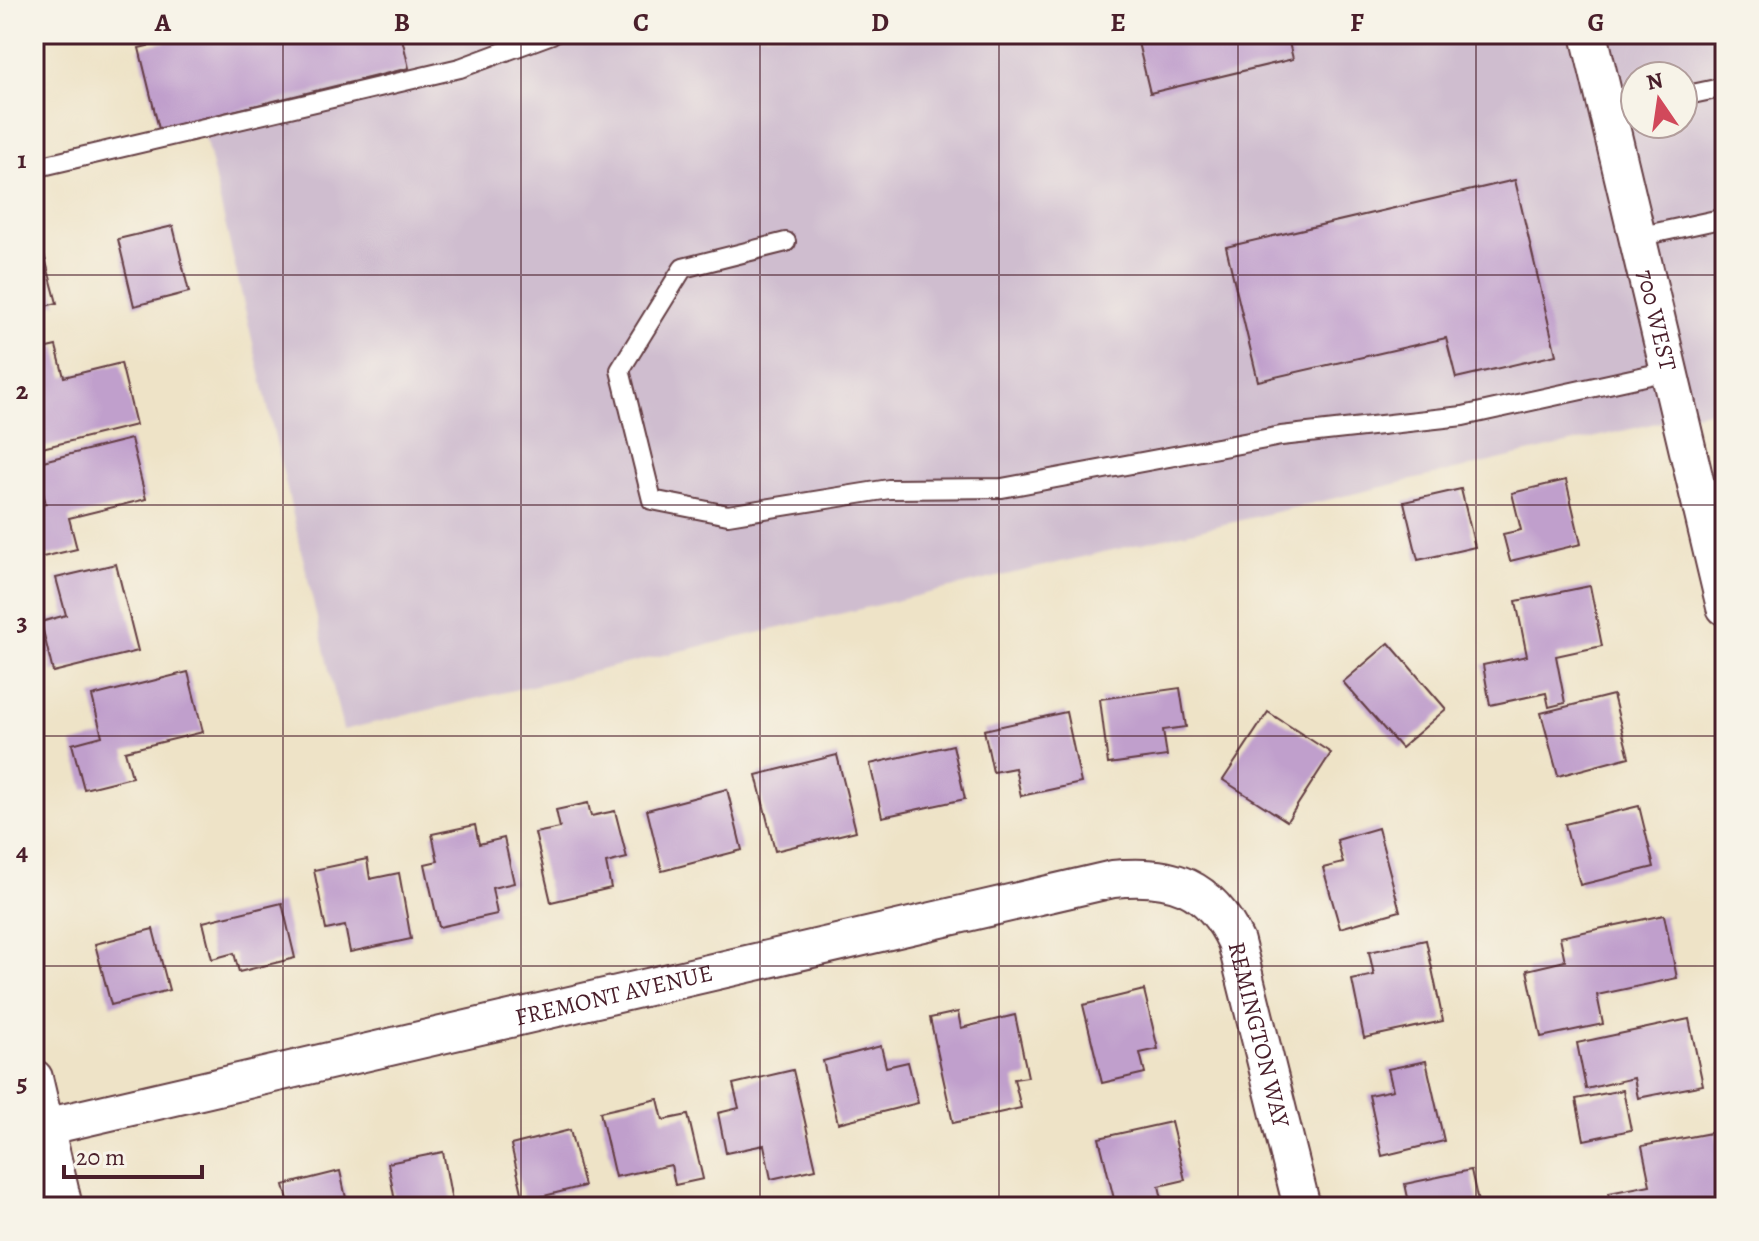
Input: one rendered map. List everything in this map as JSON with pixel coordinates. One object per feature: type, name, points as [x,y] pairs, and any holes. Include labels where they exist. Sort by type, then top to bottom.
[{"type":"street","name":"700 WEST","points":[[1589,34],[1619,106]]},
{"type":"street","name":"700 WEST","points":[[1625,140],[1637,237],[1725,607]]},
{"type":"street","name":"FREMONT AVENUE","points":[[45,1127],[1113,879],[1161,877],[1183,884]]},
{"type":"street","name":"REMINGTON WAY","points":[[1183,884],[1215,907],[1236,942],[1302,1207]]},
{"type":"street","points":[[34,1078],[64,1207]]},
{"type":"lane","points":[[34,168],[460,68],[552,34]]},
{"type":"lane","points":[[1699,93],[1725,87]]},
{"type":"lane","points":[[1637,237],[1725,218]]},
{"type":"lane","points":[[786,242],[683,268],[620,370],[652,500],[728,515],[889,489],[1002,488],[1281,436],[1463,416],[1668,371]]},
{"type":"shaded area","points":[[181,34],[1725,34],[1725,407],[343,730]]},
{"type":"building","points":[[197,34],[401,34],[409,68],[159,129],[139,48]]},
{"type":"building","points":[[1136,34],[1287,34],[1293,59],[1150,93]]},
{"type":"building","points":[[1515,180],[1556,355],[1456,378],[1446,338],[1258,381],[1226,247]]},
{"type":"building","points":[[34,217],[57,303],[34,309]]},
{"type":"building","points":[[173,226],[189,292],[134,306],[118,239]]},
{"type":"building","points":[[56,346],[64,377],[121,363],[136,425],[34,450],[34,351]]},
{"type":"building","points":[[131,439],[146,499],[69,518],[77,549],[34,559],[34,507],[46,504],[35,463]]},
{"type":"building","points":[[1566,480],[1581,544],[1510,561],[1503,534],[1521,530],[1512,493]]},
{"type":"building","points":[[1461,489],[1475,547],[1418,560],[1404,502]]},
{"type":"building","points":[[116,564],[138,651],[53,672],[41,622],[66,615],[56,578]]},
{"type":"building","points":[[1590,586],[1602,646],[1556,656],[1565,703],[1549,707],[1546,693],[1490,705],[1483,665],[1527,656],[1516,601]]},
{"type":"building","points":[[1389,643],[1446,709],[1401,748],[1343,682]]},
{"type":"building","points":[[188,672],[203,732],[125,751],[132,777],[84,789],[72,744],[102,736],[92,696]]},
{"type":"building","points":[[1180,688],[1186,727],[1163,730],[1167,756],[1108,764],[1100,699]]},
{"type":"building","points":[[1613,695],[1629,757],[1558,776],[1541,713]]},
{"type":"building","points":[[1066,712],[1081,783],[1021,796],[1015,768],[993,772],[984,730]]},
{"type":"building","points":[[1268,712],[1331,753],[1287,821],[1223,780]]},
{"type":"building","points":[[953,745],[965,799],[882,817],[870,764]]},
{"type":"building","points":[[837,755],[856,831],[775,851],[756,775]]},
{"type":"building","points":[[727,789],[742,850],[662,871],[647,810]]},
{"type":"building","points":[[588,803],[591,816],[615,811],[627,858],[606,863],[611,888],[551,902],[535,833],[560,828],[556,810]]},
{"type":"building","points":[[1639,806],[1654,867],[1580,885],[1565,824]]},
{"type":"building","points":[[475,825],[479,844],[504,838],[514,883],[492,888],[497,914],[439,927],[425,864],[438,861],[432,834]]},
{"type":"building","points":[[1378,828],[1400,911],[1340,928],[1323,868],[1343,863],[1337,840]]},
{"type":"building","points":[[367,859],[370,879],[399,873],[411,939],[350,952],[345,926],[326,930],[314,870]]},
{"type":"building","points":[[282,903],[295,958],[239,972],[234,953],[212,959],[203,922]]},
{"type":"building","points":[[1664,915],[1677,978],[1597,995],[1603,1024],[1541,1037],[1527,970],[1565,961],[1560,937]]},
{"type":"building","points":[[153,929],[169,990],[111,1005],[95,944]]},
{"type":"building","points":[[1426,940],[1443,1021],[1364,1038],[1352,980],[1374,975],[1369,952]]},
{"type":"building","points":[[1144,990],[1158,1049],[1140,1053],[1145,1073],[1102,1083],[1083,1005]]},
{"type":"building","points":[[958,1012],[961,1028],[1015,1015],[1028,1077],[1014,1079],[1021,1108],[953,1123],[930,1018]]},
{"type":"building","points":[[1689,1019],[1703,1085],[1638,1098],[1634,1078],[1586,1089],[1577,1043]]},
{"type":"building","points":[[881,1046],[886,1067],[908,1062],[918,1103],[838,1123],[823,1061]]},
{"type":"building","points":[[1426,1061],[1444,1141],[1382,1156],[1369,1095],[1393,1090],[1388,1069]]},
{"type":"building","points":[[793,1070],[816,1169],[771,1179],[764,1145],[726,1153],[718,1113],[739,1108],[733,1084]]},
{"type":"building","points":[[1623,1090],[1631,1130],[1584,1140],[1576,1099]]},
{"type":"building","points":[[658,1099],[663,1120],[688,1115],[703,1179],[675,1185],[671,1165],[615,1177],[600,1112]]},
{"type":"building","points":[[1171,1122],[1185,1180],[1159,1186],[1164,1207],[1116,1207],[1099,1138]]},
{"type":"building","points":[[570,1130],[584,1186],[524,1201],[511,1145]]},
{"type":"building","points":[[1716,1132],[1725,1176],[1725,1197],[1698,1202],[1699,1207],[1612,1207],[1609,1193],[1650,1185],[1642,1146]]},
{"type":"building","points":[[443,1152],[453,1207],[396,1207],[388,1163]]},
{"type":"building","points":[[1471,1170],[1479,1207],[1410,1207],[1405,1184]]},
{"type":"building","points":[[340,1171],[348,1207],[290,1207],[284,1185]]},
{"type":"building","points":[[217,1197],[219,1207],[180,1207],[180,1206]]}]
